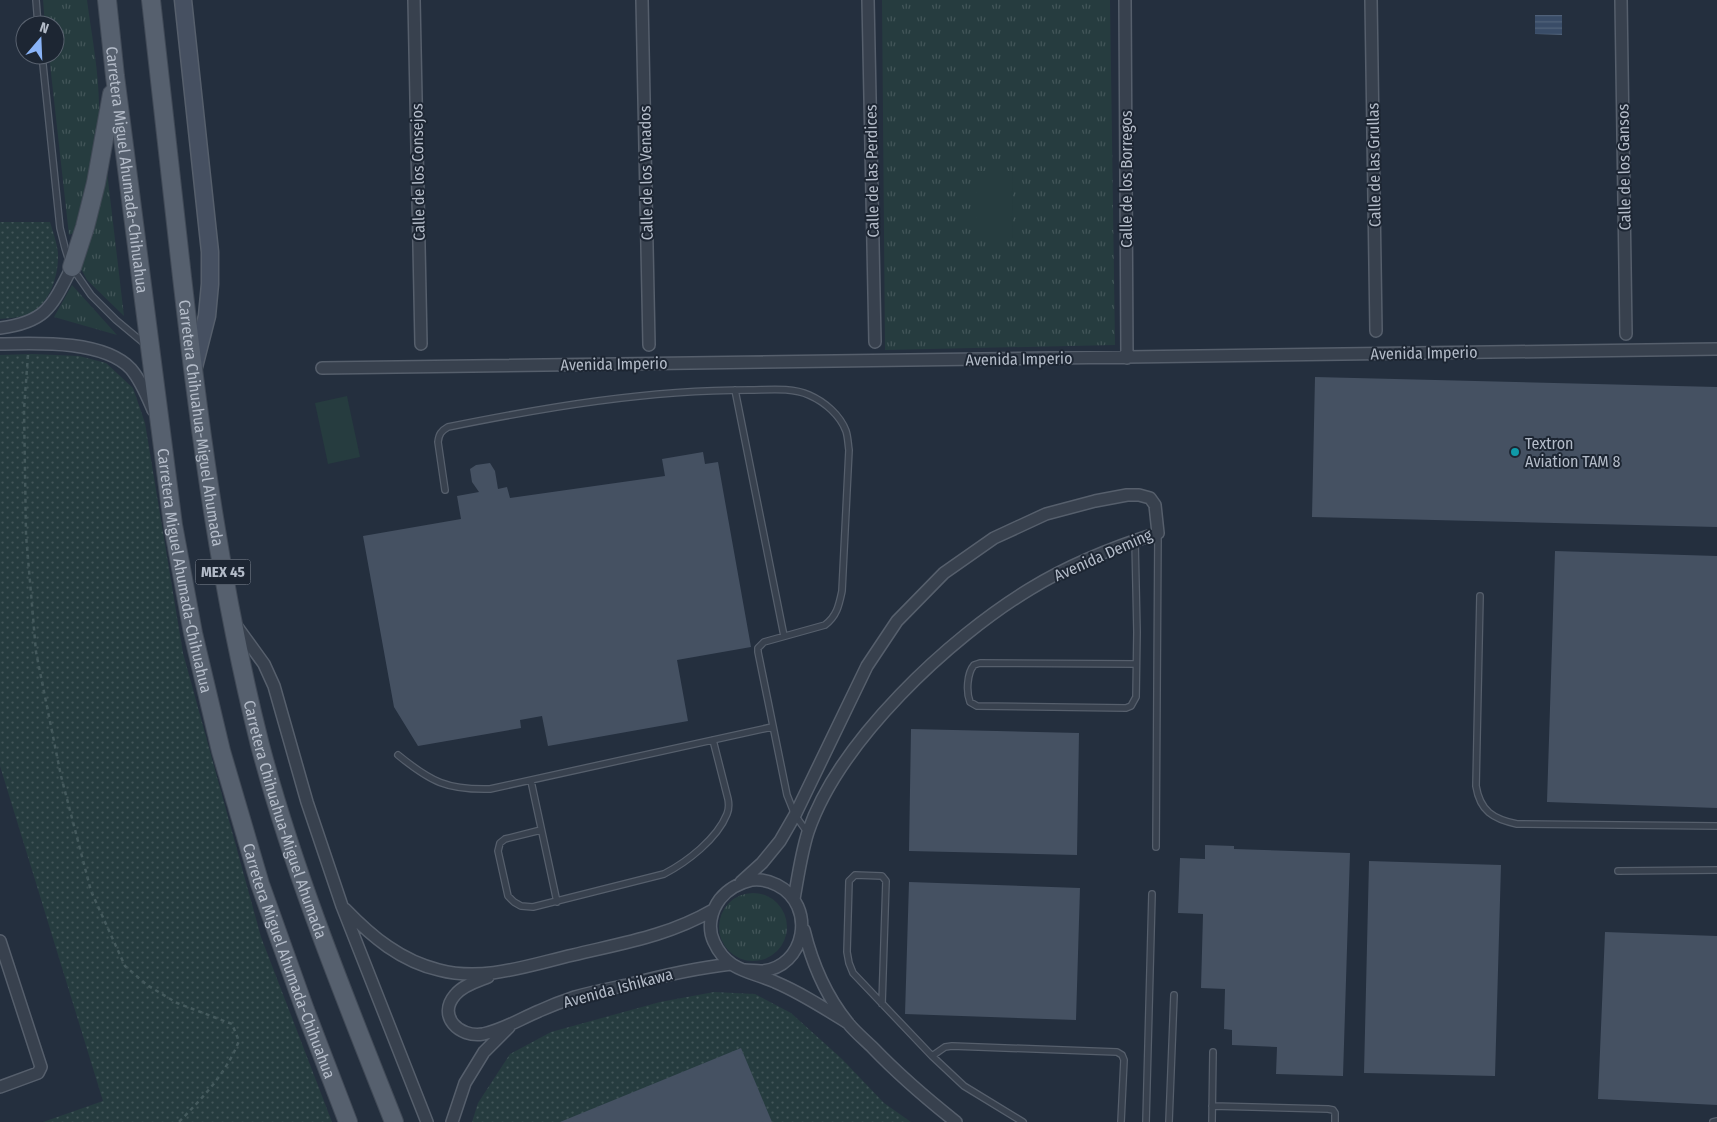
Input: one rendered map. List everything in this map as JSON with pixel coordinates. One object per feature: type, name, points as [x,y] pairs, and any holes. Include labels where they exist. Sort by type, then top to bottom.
[{"type":"main road","name":"Carretera Miguel Ahumada-Chihuahua","points":[[107,0],[115,76],[173,525],[191,623],[222,751],[260,884],[348,1122]]},
{"type":"main road","name":"Carretera Chihuahua-Miguel Ahumada","points":[[151,0],[193,372],[210,496],[232,619],[261,748],[290,844],[334,968],[394,1122]]},
{"type":"main road","points":[[72,267],[85,227],[96,183],[115,76]]},
{"type":"street","points":[[183,0],[210,252],[207,316],[193,372]]},
{"type":"street","name":"Calle de los Consejos","points":[[414,0],[421,344]]},
{"type":"street","name":"Calle de los Venados","points":[[642,0],[649,345]]},
{"type":"street","name":"Calle de las Perdices","points":[[868,0],[875,342]]},
{"type":"street","name":"Calle de los Borregos","points":[[1126,0],[1127,358]]},
{"type":"street","name":"Calle de las Grullas","points":[[1371,0],[1376,331]]},
{"type":"street","name":"Calle de los Gansos","points":[[1621,0],[1626,334]]},
{"type":"street","points":[[0,328],[17,326],[43,314],[54,302],[72,267]]},
{"type":"street","points":[[0,344],[70,346],[103,352],[119,360],[130,369],[142,384],[160,424]]},
{"type":"street","name":"Avenida Imperio","points":[[322,368],[1717,349]]},
{"type":"street","name":"Avenida Deming","points":[[741,882],[762,863],[780,841],[795,815],[867,666],[897,621],[944,573],[994,538],[1046,514],[1127,495],[1139,495],[1150,498],[1155,505],[1158,533],[1135,540],[1078,564],[1030,589],[984,620],[932,663],[880,718],[857,746],[821,801],[808,833],[794,899]]},
{"type":"street","points":[[232,619],[264,664],[274,686],[307,802],[342,906],[427,1122]]},
{"type":"street","points":[[848,1023],[793,990],[731,964],[720,953],[713,940],[710,925],[713,910],[721,897],[741,882],[756,880],[770,882],[784,888],[794,899],[800,912],[809,952],[818,975],[848,1023],[891,1067],[956,1122]]},
{"type":"street","points":[[342,906],[364,929],[384,945],[412,960],[439,970],[469,975],[497,973],[653,936],[688,924],[713,910]]},
{"type":"street","points":[[745,970],[762,971],[778,966],[791,956],[800,942],[802,926]]},
{"type":"street","points":[[0,941],[3,960],[41,1069],[38,1074],[0,1087]]},
{"type":"street","name":"Avenida Ishikawa","points":[[510,1026],[540,1010],[575,997],[698,968],[731,964]]},
{"type":"street","points":[[497,973],[463,988],[455,995],[450,1004],[449,1015],[453,1025],[462,1032],[472,1034],[483,1034],[510,1026]]},
{"type":"street","points":[[452,1122],[465,1083],[484,1052],[510,1026]]},
{"type":"lane","points":[[36,0],[37,15]]},
{"type":"lane","points":[[43,65],[60,228],[72,267],[91,295],[116,320],[151,349]]},
{"type":"lane","points":[[445,490],[438,442],[442,430],[448,427],[531,410],[657,394],[735,390],[786,390],[808,394],[825,404],[838,417],[847,432],[849,459],[842,591],[839,608],[833,619],[825,625],[764,642],[758,648],[787,795],[795,815],[808,833]]},
{"type":"lane","points":[[735,390],[784,636]]},
{"type":"lane","points":[[1156,847],[1158,533]]},
{"type":"lane","points":[[1135,540],[1136,664],[1136,697],[1131,706],[1126,708],[977,706],[970,702],[968,698],[969,673],[974,664],[1136,664]]},
{"type":"lane","points":[[1480,596],[1476,786],[1482,807],[1497,818],[1517,824],[1717,826]]},
{"type":"lane","points":[[398,755],[418,772],[439,783],[464,790],[490,789],[772,726]]},
{"type":"lane","points":[[541,830],[505,839],[500,843],[498,851],[508,896],[521,906],[533,907],[557,902],[664,874],[691,857],[714,835],[727,815],[729,808],[728,799],[714,740]]},
{"type":"lane","points":[[531,781],[557,902]]},
{"type":"lane","points":[[1618,871],[1717,870]]},
{"type":"lane","points":[[882,1004],[886,882],[882,876],[855,875],[849,881],[847,952],[848,963],[853,973],[882,1004],[932,1056],[964,1086],[1023,1122]]},
{"type":"lane","points":[[1146,1122],[1152,894]]},
{"type":"lane","points":[[1169,1122],[1174,995]]},
{"type":"lane","points":[[932,1056],[945,1047],[952,1046],[1117,1052],[1122,1055],[1124,1060],[1122,1122]]},
{"type":"lane","points":[[1212,1122],[1213,1052]]},
{"type":"lane","points":[[1212,1106],[1328,1109],[1333,1110],[1335,1113],[1335,1122]]},
{"type":"lane","points":[[1713,1122],[1717,1121]]},
{"type":"path","points":[[29,344],[24,409],[26,535],[36,652],[61,776],[91,891],[126,966],[147,985],[177,1003],[232,1024],[239,1040],[232,1060],[179,1122]]},
{"type":"green space","points":[[43,0],[87,0],[97,72],[99,115],[96,144],[76,232],[69,235],[50,65],[65,65],[65,15],[44,15]]},
{"type":"green space","points":[[882,0],[1110,0],[1115,345],[885,350]]},
{"type":"green space","points":[[106,163],[124,316],[87,280],[79,265]]},
{"type":"green space","points":[[977,171],[1013,171],[1012,238],[977,238]]},
{"type":"green space","points":[[0,222],[50,222],[58,253],[57,272],[46,299],[32,312],[14,318],[0,319]]},
{"type":"green space","points":[[72,285],[117,335],[54,317]]},
{"type":"green space","points":[[0,355],[79,356],[106,363],[133,388],[145,423],[183,653],[261,937],[332,1122],[43,1122],[103,1101],[0,766]]},
{"type":"green space","points":[[347,396],[360,457],[328,464],[315,403]]},
{"type":"green space","points":[[753,893],[766,895],[777,903],[785,914],[787,927],[785,940],[777,951],[766,959],[753,961],[740,959],[729,951],[721,940],[719,927],[721,914],[729,903],[740,895]]},
{"type":"green space","points":[[714,992],[755,994],[791,1013],[842,1059],[884,1103],[911,1122],[472,1122],[478,1103],[510,1054],[551,1032],[660,1002]]},
{"type":"water","points":[[1535,15],[1562,15],[1562,35],[1535,34]]},
{"type":"building","name":"Textron Aviation TAM 8","points":[[1315,377],[1717,387],[1717,527],[1312,517]]},
{"type":"building","points":[[703,452],[705,464],[718,462],[751,647],[677,660],[688,721],[548,746],[542,716],[520,720],[521,728],[418,746],[394,707],[363,536],[461,519],[457,496],[479,492],[472,482],[470,469],[476,465],[490,463],[495,471],[498,489],[507,487],[510,498],[665,476],[662,459]]},
{"type":"building","points":[[1555,551],[1717,556],[1717,808],[1547,802]]},
{"type":"building","points":[[911,729],[1079,733],[1077,855],[909,851]]},
{"type":"building","points":[[1205,845],[1234,846],[1234,849],[1350,853],[1343,1076],[1276,1074],[1277,1047],[1232,1045],[1232,1030],[1224,1029],[1225,989],[1201,988],[1203,914],[1178,913],[1180,858],[1205,859]]},
{"type":"building","points":[[1369,861],[1501,865],[1495,1076],[1364,1073]]},
{"type":"building","points":[[909,882],[1080,888],[1076,1020],[905,1014]]},
{"type":"building","points":[[1605,932],[1717,936],[1717,1105],[1598,1099]]},
{"type":"building","points":[[741,1048],[772,1122],[560,1122]]},
{"type":"place","name":"Textron Aviation TAM 8","points":[[1515,452]]}]
